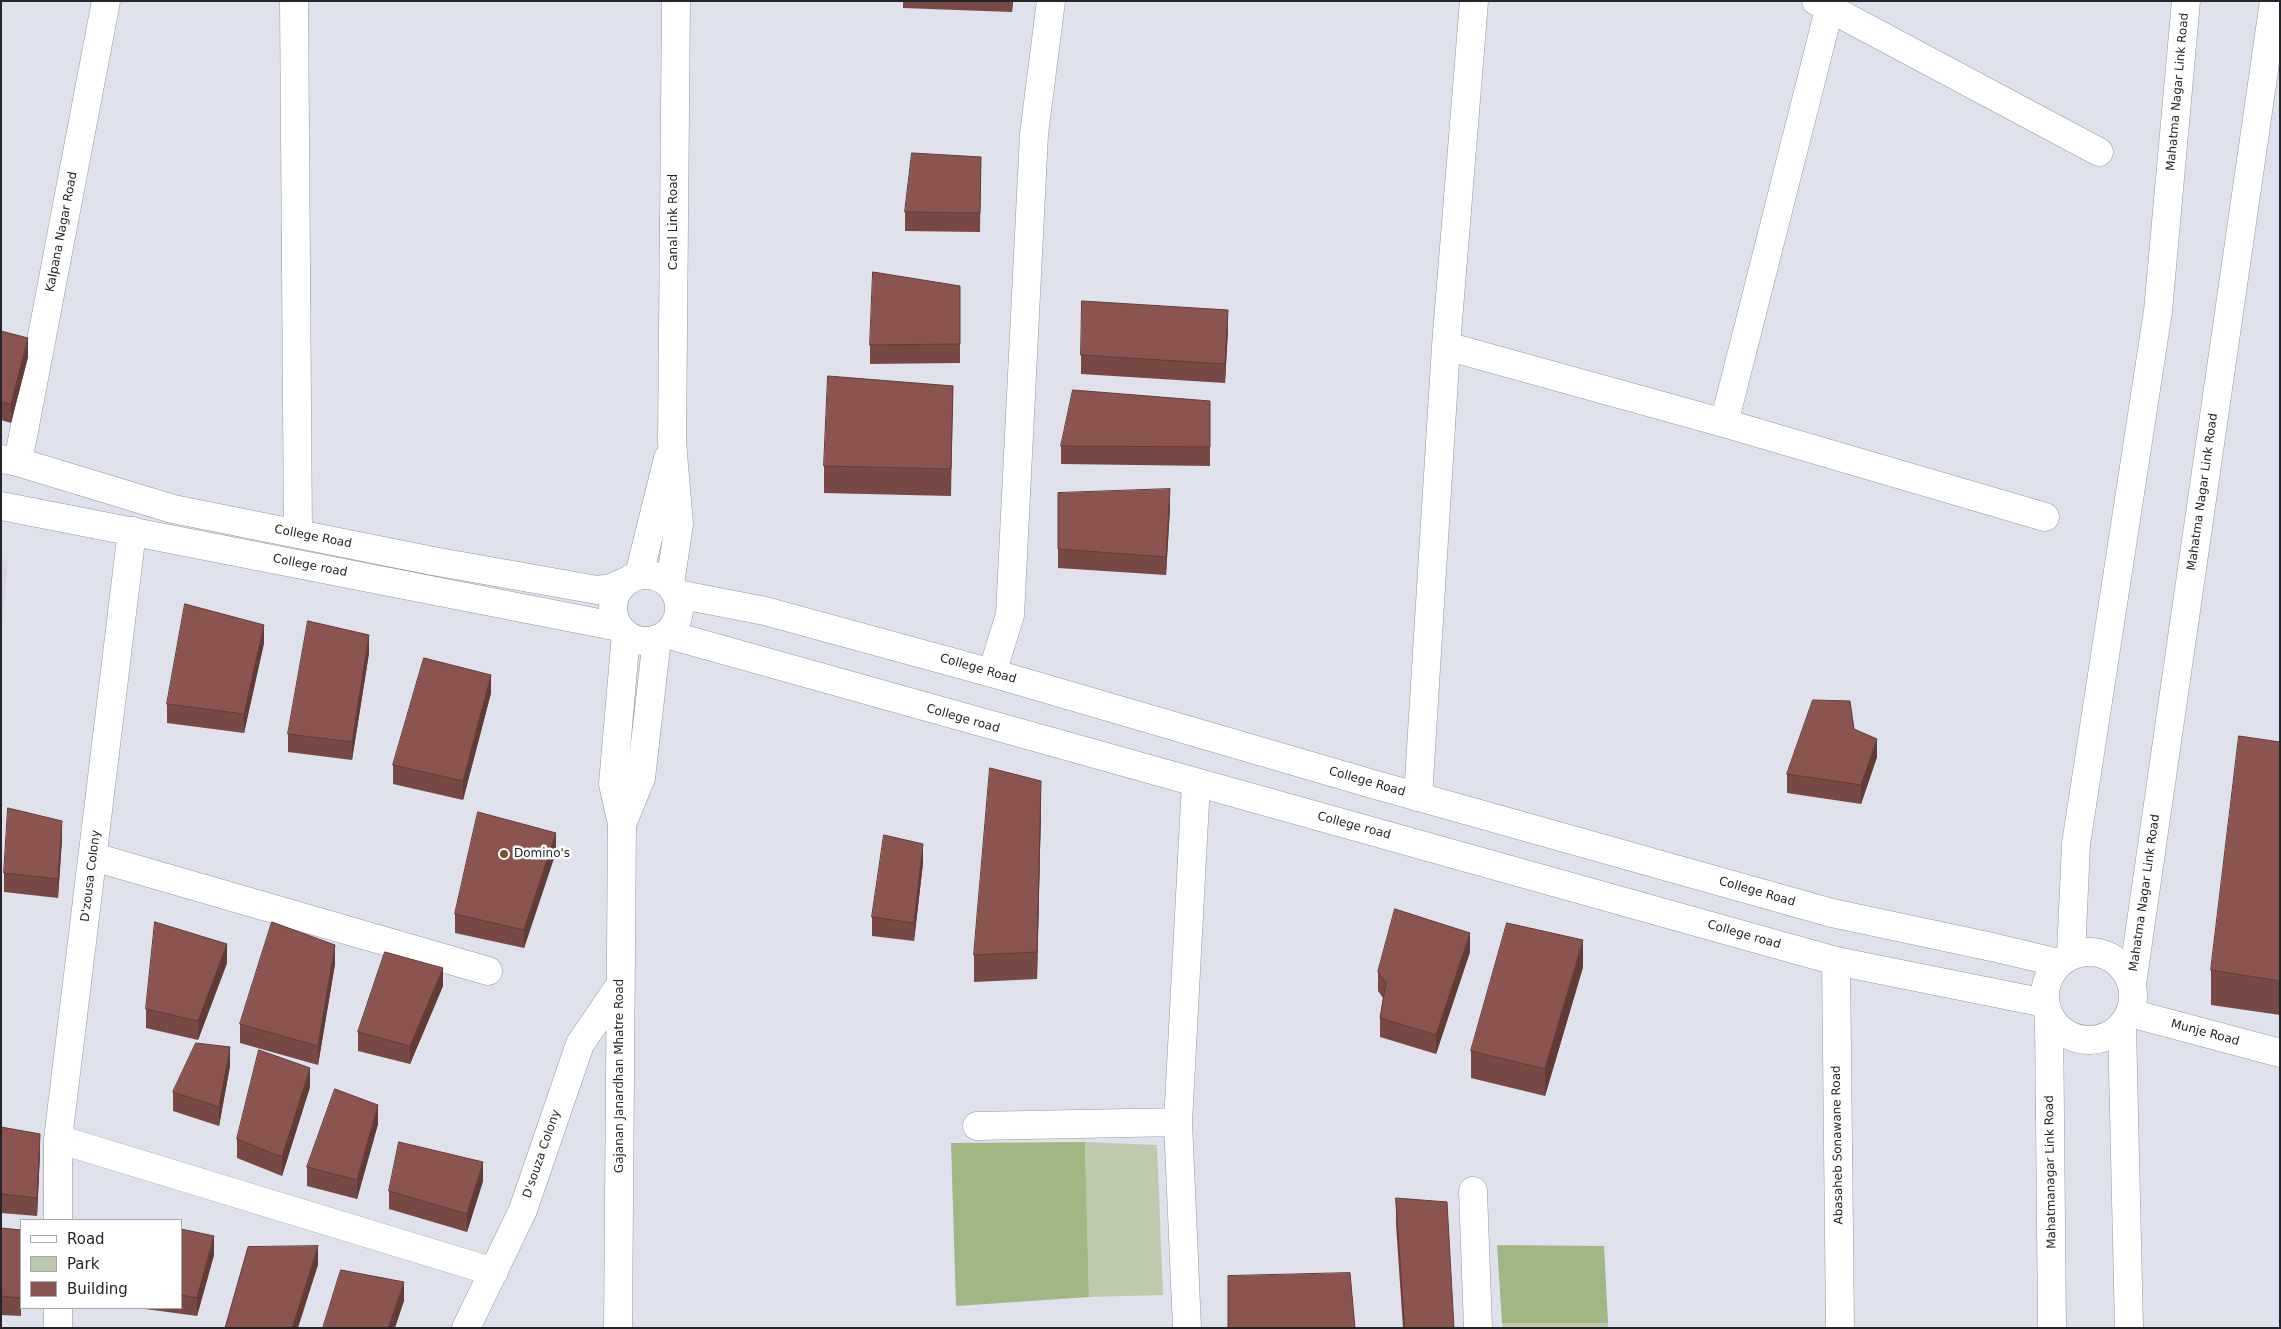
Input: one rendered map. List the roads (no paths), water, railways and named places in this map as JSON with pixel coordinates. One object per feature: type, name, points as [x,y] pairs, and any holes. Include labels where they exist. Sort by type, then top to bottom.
[{"type":"street","name":"Kalpana Nagar Road","points":[[10,460],[106,1]]},
{"type":"street","points":[[294,1],[298,534]]},
{"type":"street","name":"Canal Link Road","points":[[673,589],[679,524],[672,442],[676,1]]},
{"type":"street","points":[[992,673],[1010,615],[1034,134],[1051,1]]},
{"type":"street","points":[[1418,797],[1446,346],[1474,1]]},
{"type":"street","name":"Mahatma Nagar Link Road","points":[[2065,959],[2076,844],[2158,311],[2186,1]]},
{"type":"street","name":"Mahatma Nagar Link Road","points":[[2132,984],[2274,1]]},
{"type":"street","points":[[1724,423],[1822,5],[2099,152]]},
{"type":"street","points":[[1446,346],[1724,423],[2046,517]]},
{"type":"street","name":"Canal Link Road","points":[[634,577],[672,442]]},
{"type":"street","name":"College Road","points":[[10,460],[174,509],[433,561],[598,590],[610,588],[634,577]]},
{"type":"street","name":"College road","points":[[1,506],[622,631]]},
{"type":"street","name":"D'zousa Colony","points":[[58,1219],[58,1139],[94,858],[132,531]]},
{"type":"street","points":[[650,574],[661,578],[673,589],[680,605],[678,616],[674,626],[662,637],[646,641],[622,631],[614,617],[615,596],[620,586],[634,577],[650,574]]},
{"type":"street","name":"College Road","points":[[673,589],[765,611],[992,673],[1418,797],[1832,913],[2065,959]]},
{"type":"street","name":"Gajanan Janardhan Mhatre Road","points":[[618,1328],[622,824],[613,784],[622,631]]},
{"type":"street","name":"College road","points":[[662,637],[1196,783],[1836,962],[2047,1010]]},
{"type":"street","name":"Gajanan Janardhan Mhatre Road","points":[[622,824],[641,778],[662,637]]},
{"type":"street","points":[[1187,1328],[1178,1122],[1196,783]]},
{"type":"street","points":[[94,858],[488,971]]},
{"type":"street","points":[[2126,1020],[2111,1034],[2098,1039],[2083,1040],[2070,1036],[2058,1028],[2047,1010],[2045,989],[2049,975],[2065,959],[2086,952],[2101,953],[2114,960],[2125,970],[2132,984],[2134,999],[2126,1020],[2128,1328]]},
{"type":"street","name":"Abasaheb Sonawane Road","points":[[1836,962],[1840,1328]]},
{"type":"street","name":"D'souza Colony","points":[[466,1328],[523,1210],[580,1044],[621,984]]},
{"type":"street","name":"Mahatmanagar Link Road","points":[[2047,1010],[2052,1328]]},
{"type":"street","name":"Munje Road","points":[[2126,1020],[2280,1053]]},
{"type":"street","points":[[977,1126],[1178,1122]]},
{"type":"street","points":[[58,1139],[494,1272]]},
{"type":"street","points":[[1473,1190],[1478,1328]]},
{"type":"street","points":[[58,1309],[58,1328]]},
{"type":"place","name":"Domino's","points":[[504,854]]}]
